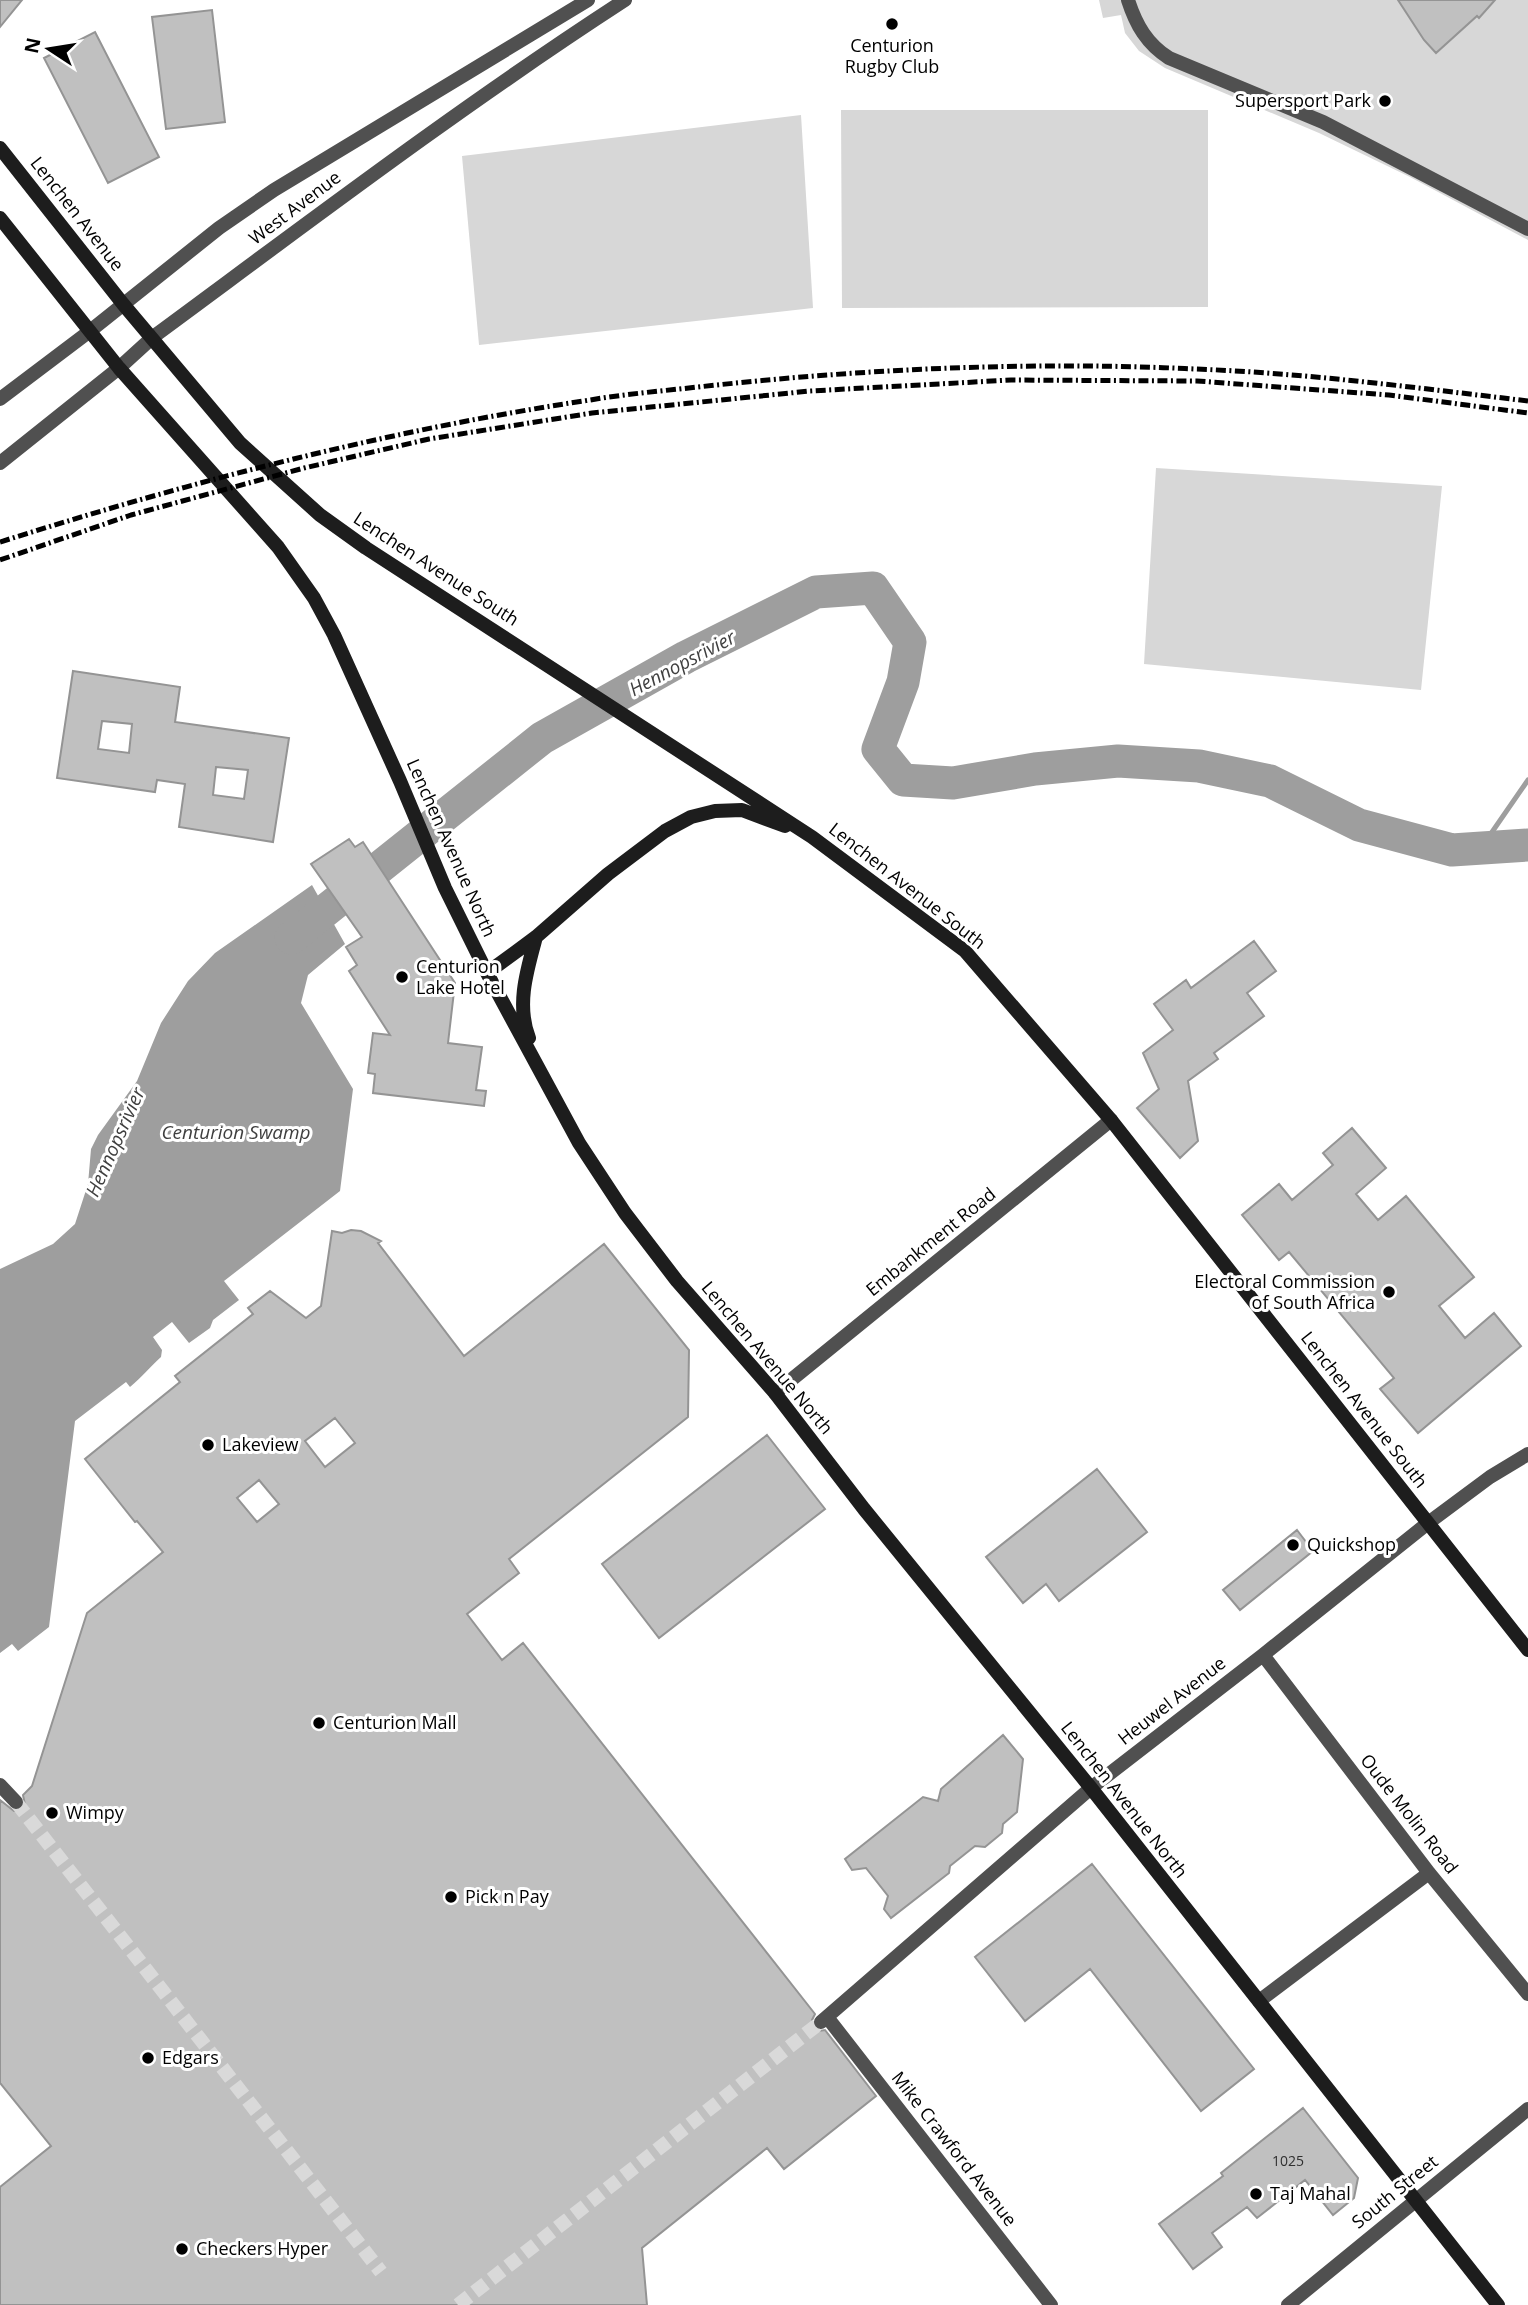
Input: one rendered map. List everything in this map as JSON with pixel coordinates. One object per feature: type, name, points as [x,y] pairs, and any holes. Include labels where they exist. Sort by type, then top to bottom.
[{"type":"main road","name":"Lenchen Avenue","points":[[0,148],[124,303]]},
{"type":"main road","points":[[0,218],[119,368]]},
{"type":"main road","name":"Lenchen Avenue South","points":[[124,303],[240,443],[320,515],[366,548],[813,837],[964,951],[1111,1120],[1528,1650]]},
{"type":"main road","name":"Lenchen Avenue North","points":[[119,368],[278,547],[314,598],[334,635],[400,781],[444,888],[487,974],[582,1148],[625,1213],[677,1281],[775,1393],[864,1509],[1091,1788],[1498,2305]]},
{"type":"main road","points":[[487,974],[536,937],[608,874],[665,831],[691,817],[715,811],[742,810],[813,837]]},
{"type":"main road","points":[[536,937],[525,978],[524,1024],[547,1083]]},
{"type":"street","name":"West Avenue","points":[[0,399],[219,228],[274,190],[588,0]]},
{"type":"street","name":"West Avenue","points":[[0,463],[119,368],[153,337],[531,61],[625,0]]},
{"type":"street","points":[[1128,0],[1142,32],[1151,44],[1169,58],[1323,121],[1528,229]]},
{"type":"street","name":"Embankment Road","points":[[775,1393],[1111,1120]]},
{"type":"street","name":"Heuwel Avenue","points":[[824,2019],[1091,1788],[1264,1655],[1428,1523],[1490,1477],[1528,1454]]},
{"type":"street","name":"Oude Molin Road","points":[[1264,1655],[1429,1872],[1528,1994]]},
{"type":"street","points":[[0,1785],[16,1802]]},
{"type":"street","points":[[1259,2001],[1429,1872]]},
{"type":"street","name":"Mike Crawford Avenue","points":[[824,2019],[1051,2305]]},
{"type":"street","name":"South Street","points":[[1288,2305],[1528,2109]]},
{"type":"shaded area","name":"Supersport Park","points":[[1099,0],[1528,0],[1528,240],[1410,177],[1319,133],[1165,68],[1139,51],[1125,33],[1121,15],[1103,18]]},
{"type":"shaded area","points":[[841,110],[1208,110],[1208,307],[842,308]]},
{"type":"shaded area","points":[[801,115],[813,308],[479,345],[462,156]]},
{"type":"shaded area","points":[[1156,468],[1442,486],[1421,690],[1144,664]]},
{"type":"water","name":"Centurion Swamp","points":[[312,885],[345,944],[308,975],[301,1003],[353,1089],[340,1191],[224,1281],[239,1300],[213,1320],[210,1328],[189,1343],[172,1322],[153,1337],[162,1350],[161,1357],[130,1387],[126,1382],[75,1421],[49,1627],[18,1651],[12,1644],[0,1653],[0,1269],[53,1244],[75,1224],[88,1184],[91,1149],[137,1081],[161,1023],[188,981],[215,953]]},
{"type":"building","points":[[0,0],[22,0],[0,27]]},
{"type":"building","points":[[1398,0],[1495,0],[1479,18],[1477,16],[1436,53],[1424,40]]},
{"type":"building","points":[[212,10],[225,122],[166,129],[152,17]]},
{"type":"building","points":[[95,32],[159,157],[108,183],[44,58]]},
{"type":"building","points":[[73,671],[180,687],[175,722],[289,738],[273,842],[179,827],[185,784],[157,780],[155,792],[57,778]],"holes":[[[102,721],[132,724],[129,753],[98,749]],[[216,767],[248,770],[244,799],[213,795]]]},
{"type":"building","name":"Centurion Lake Hotel","points":[[349,839],[355,847],[363,842],[455,983],[448,1043],[482,1047],[476,1090],[486,1091],[484,1106],[373,1093],[375,1074],[368,1073],[373,1033],[390,1035],[349,971],[357,965],[346,947],[362,937],[311,864]]},
{"type":"building","points":[[1254,941],[1276,971],[1247,993],[1264,1016],[1214,1053],[1218,1059],[1188,1081],[1198,1141],[1180,1158],[1137,1108],[1159,1089],[1143,1053],[1173,1030],[1154,1004],[1186,980],[1191,988]]},
{"type":"building","name":"Electoral Commission of South Africa","points":[[1352,1128],[1386,1168],[1356,1194],[1378,1220],[1406,1196],[1474,1277],[1439,1306],[1465,1338],[1494,1313],[1521,1346],[1418,1433],[1380,1389],[1394,1378],[1289,1252],[1279,1260],[1242,1215],[1279,1184],[1292,1200],[1333,1165],[1323,1153]]},
{"type":"building","name":"Centurion Mall","points":[[332,1231],[361,1231],[381,1241],[378,1243],[464,1356],[604,1244],[689,1350],[688,1417],[509,1559],[519,1573],[467,1614],[502,1660],[523,1643],[815,2014],[812,2020],[813,2028],[825,2030],[876,2096],[784,2169],[767,2148],[642,2248],[647,2305],[0,2305],[0,2187],[51,2146],[0,2083],[0,1800],[14,1811],[19,1811],[25,1805],[23,1795],[32,1786],[87,1613],[163,1552],[137,1521],[135,1522],[85,1459],[180,1382],[175,1376],[253,1314],[248,1308],[270,1291],[306,1318],[321,1306]],"holes":[[[335,1418],[355,1443],[325,1467],[305,1441]],[[259,1480],[279,1504],[257,1522],[237,1498]]]},
{"type":"building","points":[[767,1435],[825,1509],[659,1638],[602,1564]]},
{"type":"building","points":[[1097,1469],[1147,1532],[1059,1601],[1046,1584],[1023,1603],[986,1557]]},
{"type":"building","points":[[1297,1530],[1313,1551],[1240,1610],[1223,1590]]},
{"type":"building","points":[[1003,1735],[1023,1759],[1017,1812],[1003,1824],[1002,1833],[985,1847],[975,1846],[950,1866],[949,1873],[891,1918],[884,1909],[888,1896],[866,1868],[852,1870],[845,1859],[923,1797],[938,1801],[941,1789]]},
{"type":"building","points":[[1092,1864],[1254,2069],[1201,2111],[1090,1969],[1025,2021],[975,1957]]},
{"type":"building","points":[[1303,2108],[1358,2178],[1354,2198],[1333,2215],[1305,2180],[1257,2218],[1247,2207],[1212,2233],[1222,2247],[1193,2269],[1159,2224],[1223,2176],[1221,2173]]},
{"type":"waterway","name":"Hennopsrivier","points":[[291,938],[542,738],[686,657],[816,592],[873,588],[910,642],[903,682],[878,749],[903,780],[953,783],[1035,769],[1118,761],[1199,766],[1270,781],[1359,825],[1452,850],[1528,845]]},
{"type":"waterway","points":[[1481,848],[1528,780]]},
{"type":"tunnel","points":[[16,1802],[381,2272]]},
{"type":"tunnel","points":[[458,2305],[821,2022]]},
{"type":"railway","points":[[0,542],[218,478],[440,426],[603,398],[821,375],[1008,366],[1133,367],[1320,377],[1528,401]]},
{"type":"railway","points":[[0,560],[131,515],[304,468],[429,439],[592,413],[810,391],[1011,380],[1197,381],[1389,395],[1528,413]]},
{"type":"place","name":"Centurion Rugby Club","points":[[892,24]]},
{"type":"place","name":"Supersport Park","points":[[1385,101]]},
{"type":"place","name":"Centurion Lake Hotel","points":[[402,977]]},
{"type":"place","name":"Electoral Commission of South Africa","points":[[1389,1292]]},
{"type":"place","name":"Lakeview","points":[[208,1445]]},
{"type":"place","name":"Quickshop","points":[[1293,1545]]},
{"type":"place","name":"Centurion Mall","points":[[319,1723]]},
{"type":"place","name":"Wimpy","points":[[52,1813]]},
{"type":"place","name":"Pick n Pay","points":[[451,1897]]},
{"type":"place","name":"Edgars","points":[[148,2058]]},
{"type":"place","name":"Taj Mahal","points":[[1256,2194]]},
{"type":"place","name":"Checkers Hyper","points":[[182,2249]]}]
